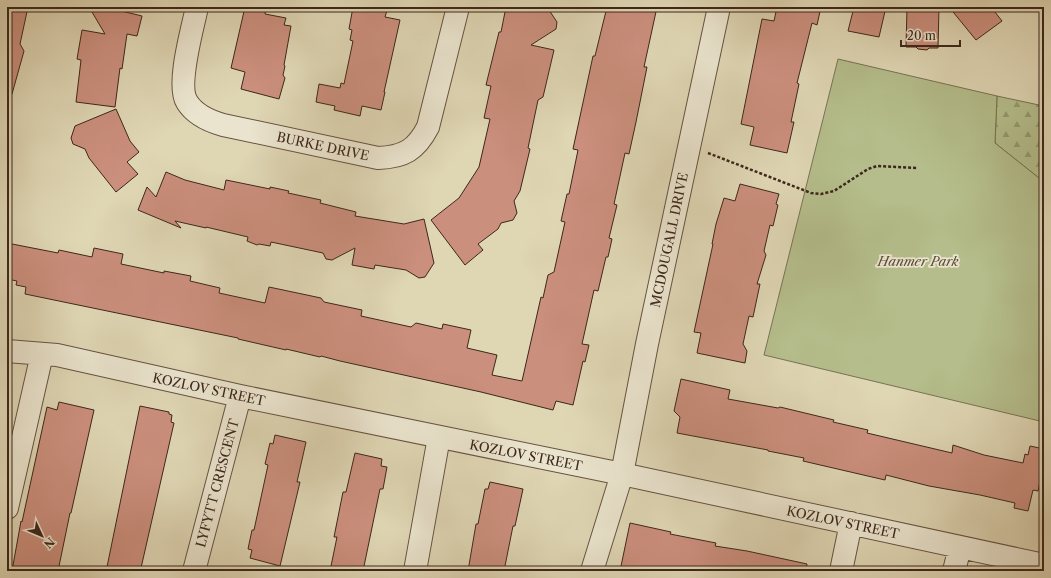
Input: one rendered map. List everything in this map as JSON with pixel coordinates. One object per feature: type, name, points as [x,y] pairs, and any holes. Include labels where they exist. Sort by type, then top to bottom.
[{"type":"street","name":"BURKE DRIVE","points":[[197,7],[182,84],[186,101],[193,110],[207,120],[222,125],[378,158],[393,157],[411,150],[422,139],[428,127],[458,7]]},
{"type":"street","name":"MCDOUGALL DRIVE","points":[[592,571],[622,474],[647,344],[719,7]]},
{"type":"street","name":"KOZLOV STREET","points":[[7,351],[58,355],[240,396],[622,474],[1044,565]]},
{"type":"street","points":[[7,508],[42,354]]},
{"type":"street","name":"LYFYTT CRESCENT","points":[[194,571],[240,396]]},
{"type":"street","points":[[415,571],[439,437]]},
{"type":"street","points":[[841,571],[851,523]]},
{"type":"street","points":[[954,571],[960,547]]},
{"type":"path","points":[[689,146],[811,193],[821,194],[834,192],[868,169],[876,166],[917,168]]},
{"type":"green space","name":"Hanmer Park","points":[[838,59],[997,96],[995,143],[1044,182],[1044,422],[764,355]]},
{"type":"green space","points":[[1044,86],[1044,182],[995,143],[997,96],[1039,105]]},
{"type":"building","points":[[7,7],[28,7],[20,44],[24,51],[12,94],[7,94]]},
{"type":"building","points":[[89,7],[105,7],[142,16],[137,36],[127,34],[122,69],[120,68],[115,107],[76,102],[81,60],[77,59],[82,30],[105,34]]},
{"type":"building","points":[[245,7],[266,7],[265,14],[286,18],[284,25],[291,26],[284,65],[283,75],[285,78],[279,99],[241,89],[245,72],[231,68]]},
{"type":"building","points":[[353,7],[388,7],[385,17],[400,20],[381,110],[362,106],[360,116],[334,110],[335,106],[316,102],[319,84],[340,88],[341,83],[344,84],[353,41],[350,40],[352,30],[349,29]]},
{"type":"building","points":[[506,7],[547,7],[557,22],[556,29],[531,45],[554,50],[543,97],[538,100],[528,148],[530,149],[520,191],[514,201],[517,213],[513,220],[501,223],[498,229],[478,244],[483,250],[465,265],[431,220],[459,198],[479,167],[490,119],[484,118],[491,86],[486,85],[499,32],[501,32]]},
{"type":"building","points":[[607,7],[657,7],[644,67],[647,67],[636,122],[629,154],[625,153],[614,204],[617,205],[609,238],[612,239],[598,291],[594,290],[582,344],[589,345],[585,362],[583,361],[573,405],[556,401],[553,410],[481,392],[321,356],[286,350],[238,338],[25,294],[26,287],[16,285],[17,281],[7,279],[7,243],[58,253],[59,250],[92,257],[94,248],[123,254],[121,264],[164,273],[164,271],[191,276],[190,281],[220,288],[219,293],[265,303],[269,287],[321,298],[324,302],[362,310],[361,316],[411,327],[416,323],[442,329],[443,324],[471,330],[467,348],[497,355],[492,375],[522,381],[541,297],[543,298],[548,275],[554,272],[565,222],[561,221],[567,194],[569,194],[578,150],[573,149],[593,56],[595,56]]},
{"type":"building","points":[[777,7],[821,7],[817,25],[812,23],[797,83],[799,84],[791,122],[794,122],[787,153],[750,145],[754,127],[741,124],[762,19],[774,21]]},
{"type":"building","points":[[854,7],[886,7],[879,37],[848,31]]},
{"type":"building","points":[[907,7],[939,7],[938,48],[929,48],[927,50],[918,49],[916,47],[906,47]]},
{"type":"building","points":[[949,7],[991,7],[1002,21],[976,40]]},
{"type":"building","points":[[116,109],[130,141],[139,152],[127,162],[138,174],[116,192],[89,158],[85,149],[73,144],[71,138],[75,126]]},
{"type":"building","points":[[166,172],[185,180],[224,190],[226,180],[270,189],[270,187],[289,191],[288,193],[321,200],[320,203],[356,212],[355,216],[404,224],[424,219],[434,263],[425,277],[419,278],[406,270],[375,265],[374,269],[352,265],[355,248],[332,260],[326,259],[323,253],[271,242],[270,246],[257,245],[247,241],[248,237],[175,221],[181,228],[138,210],[147,187],[156,197]]},
{"type":"building","points":[[740,184],[779,194],[773,226],[770,225],[764,251],[766,255],[757,284],[760,284],[753,317],[749,316],[743,344],[747,351],[745,363],[697,353],[701,333],[694,332],[716,224],[724,198],[735,201]]},
{"type":"building","points":[[681,379],[730,390],[728,399],[778,408],[780,407],[834,420],[833,422],[868,430],[867,433],[952,453],[953,445],[984,455],[1023,463],[1025,454],[1028,455],[1030,446],[1044,449],[1044,462],[1038,491],[1033,490],[1028,511],[1014,508],[1015,503],[980,495],[929,486],[886,475],[885,480],[803,461],[804,458],[677,433],[680,417],[674,411]]},
{"type":"building","points":[[59,402],[94,410],[58,571],[12,571],[21,521],[22,522],[47,407],[57,410]]},
{"type":"building","points":[[140,406],[169,412],[169,414],[172,415],[171,422],[174,423],[141,568],[139,571],[125,571],[107,567]]},
{"type":"building","points":[[275,435],[306,442],[297,482],[300,482],[280,566],[250,558],[252,550],[248,549],[252,530],[254,530],[268,465],[265,464],[270,443],[273,444]]},
{"type":"building","points":[[355,453],[382,459],[381,466],[387,467],[383,489],[380,489],[363,571],[330,571],[337,537],[334,537],[343,492],[346,492]]},
{"type":"building","points":[[490,482],[523,489],[515,526],[513,526],[504,571],[468,571],[476,524],[478,524],[485,489],[488,489]]},
{"type":"building","points":[[630,523],[671,532],[670,534],[716,543],[715,546],[747,551],[807,564],[806,571],[620,571]]}]
